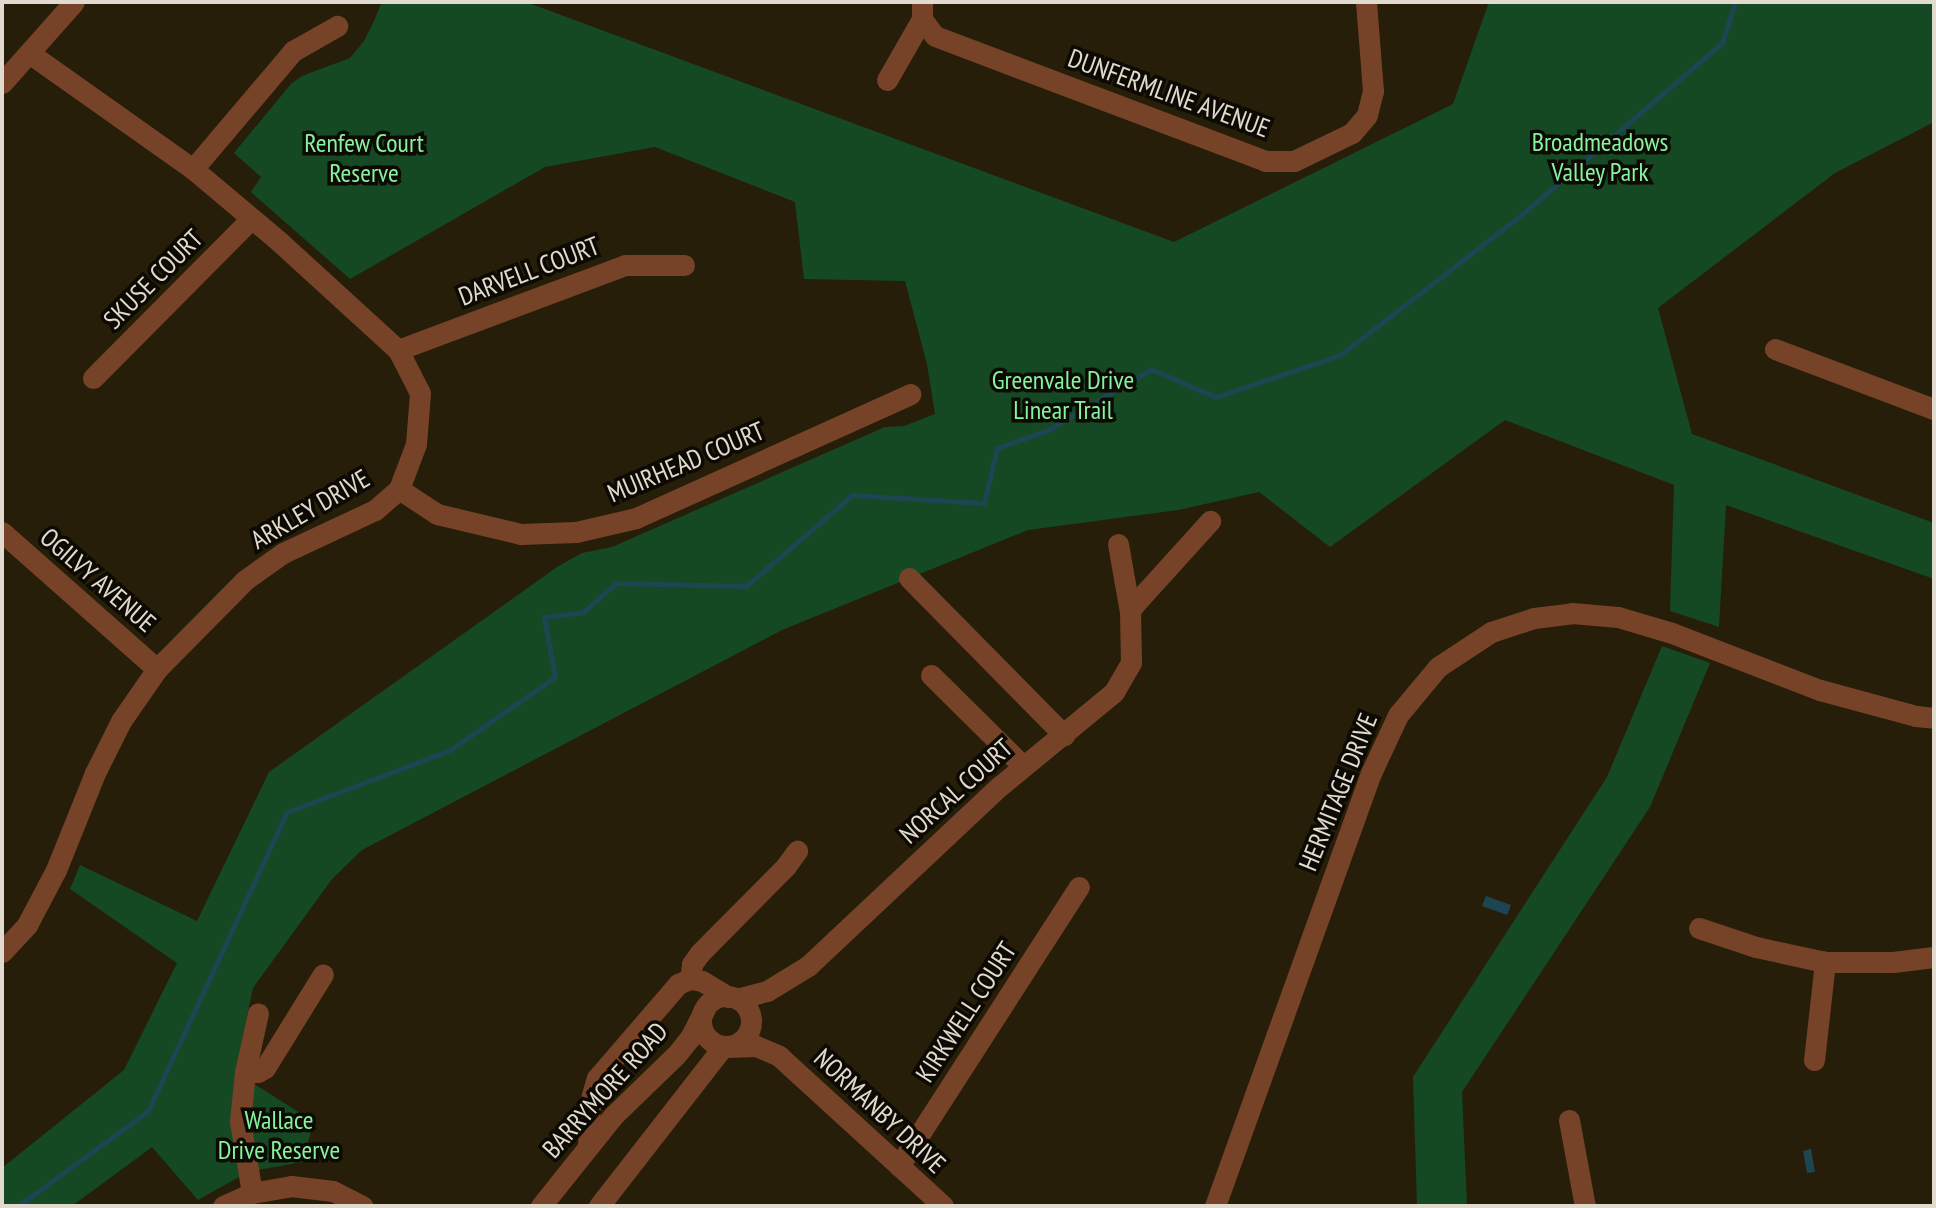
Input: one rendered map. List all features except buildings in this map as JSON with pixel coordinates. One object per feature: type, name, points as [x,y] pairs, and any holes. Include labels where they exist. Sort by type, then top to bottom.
[{"type":"street","points":[[2,83],[74,2]]},
{"type":"street","name":"DUNFERMLINE AVENUE","points":[[922,11],[935,36],[1265,161],[1294,161],[1352,134],[1367,115],[1373,91],[1366,2]]},
{"type":"street","points":[[887,80],[922,11]]},
{"type":"street","points":[[193,169],[293,51],[337,26]]},
{"type":"street","name":"ARKLEY DRIVE","points":[[2,952],[27,925],[56,870],[95,773],[121,721],[156,669],[245,580],[283,553],[375,510],[399,489],[416,444],[420,393],[398,350],[251,219],[193,169],[29,53]]},
{"type":"street","name":"SKUSE COURT","points":[[93,378],[251,219]]},
{"type":"street","name":"DARVELL COURT","points":[[398,350],[625,265],[684,265]]},
{"type":"street","points":[[1775,349],[1934,409]]},
{"type":"street","name":"MUIRHEAD COURT","points":[[399,489],[437,514],[521,534],[576,532],[636,518],[910,394]]},
{"type":"street","points":[[1130,612],[1210,521]]},
{"type":"street","name":"OGILVY AVENUE","points":[[2,532],[156,669]]},
{"type":"street","points":[[1118,544],[1130,612]]},
{"type":"street","points":[[909,578],[1064,736]]},
{"type":"street","name":"NORCAL COURT","points":[[728,995],[767,990],[808,966],[1023,766],[1064,736],[1114,692],[1125,677],[1131,654],[1130,612]]},
{"type":"street","name":"HERMITAGE DRIVE","points":[[1215,1206],[1371,773],[1398,715],[1438,667],[1491,632],[1534,618],[1572,613],[1618,617],[1672,633],[1820,690],[1916,716],[1934,718]]},
{"type":"street","points":[[931,675],[1023,766]]},
{"type":"street","points":[[690,979],[692,964],[700,953],[791,858]]},
{"type":"street","name":"KIRKWELL COURT","points":[[899,1166],[1079,887]]},
{"type":"street","points":[[1699,928],[1756,947],[1825,962],[1893,962],[1934,957]]},
{"type":"street","points":[[1814,1059],[1825,962]]},
{"type":"street","name":"NORCAL COURT","points":[[751,1022],[802,975],[808,966]]},
{"type":"street","points":[[244,1072],[265,1068],[323,974]]},
{"type":"street","points":[[588,1145],[590,1102],[597,1078],[678,984],[690,979],[728,995],[749,1011],[751,1022],[743,1039],[725,1047],[599,1206]]},
{"type":"street","points":[[725,1047],[705,1036],[701,1022],[705,1008],[716,999],[728,995]]},
{"type":"street","name":"BARRYMORE ROAD","points":[[541,1206],[588,1145],[626,1102],[652,1081],[676,1055],[690,1038],[705,1008]]},
{"type":"street","points":[[252,1193],[240,1121],[244,1072],[258,1013]]},
{"type":"street","name":"NORMANBY DRIVE","points":[[751,1022],[765,1034],[779,1056],[943,1206]]},
{"type":"street","name":"NORMANBY DRIVE","points":[[725,1047],[756,1046],[779,1056]]},
{"type":"street","points":[[1569,1120],[1584,1206]]},
{"type":"street","points":[[223,1206],[252,1193],[291,1186],[333,1191],[362,1206]]},
{"type":"green space","points":[[375,2],[526,2],[1174,242],[1453,104],[1489,2],[1934,2],[1934,122],[1835,173],[1658,308],[1692,434],[1934,523],[1934,579],[1726,505],[1719,627],[1670,611],[1674,485],[1505,420],[1330,547],[1259,492],[1178,510],[1028,530],[782,630],[362,850],[332,879],[253,988],[235,1073],[239,1177],[198,1200],[152,1147],[72,1206],[2,1206],[2,1168],[124,1070],[177,963],[70,889],[80,865],[197,921],[269,772],[557,567],[582,553],[612,547],[885,427],[904,426],[935,414],[927,364],[905,281],[804,279],[795,202],[655,147],[545,167],[350,279],[251,192],[261,177],[234,153],[291,84],[302,76],[350,58],[364,41],[374,21],[381,4]]},
{"type":"green space","points":[[1662,646],[1710,663],[1650,807],[1462,1092],[1467,1206],[1417,1206],[1413,1077],[1607,777]]},
{"type":"green space","name":"Wallace Drive Reserve","points":[[253,1083],[314,1122],[302,1162],[258,1170],[249,1125]]},
{"type":"water","points":[[1486,896],[1511,905],[1507,915],[1482,906]]},
{"type":"water","points":[[1811,1149],[1815,1172],[1807,1173],[1803,1151]]},
{"type":"waterway","points":[[18,1206],[148,1111],[287,812],[450,750],[555,677],[544,617],[583,612],[616,583],[746,586],[852,495],[984,503],[997,448],[1048,430],[1151,369],[1216,397],[1340,355],[1520,216],[1722,43],[1735,2]]},
{"type":"park label","name":"Broadmeadows Valley Park","points":[[1600,157]]},
{"type":"park label","name":"Renfew Court Reserve","points":[[364,158]]},
{"type":"park label","name":"Greenvale Drive Linear Trail","points":[[1063,395]]}]
